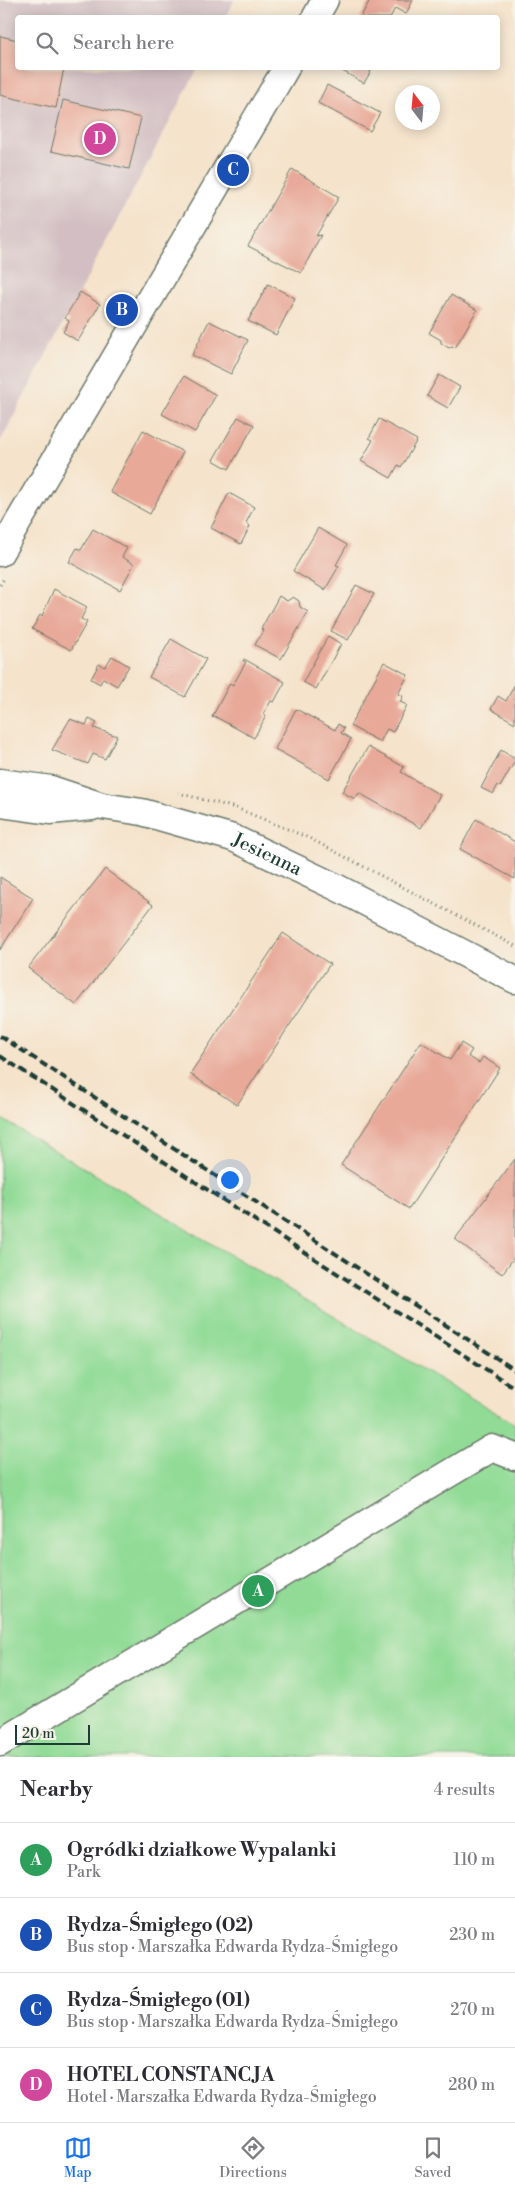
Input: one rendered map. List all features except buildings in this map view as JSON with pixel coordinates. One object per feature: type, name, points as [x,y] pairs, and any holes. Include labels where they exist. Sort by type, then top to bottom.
[{"type":"street","points":[[317,15],[325,0]]},
{"type":"street","points":[[0,553],[285,70]]},
{"type":"street","name":"Jesienna","points":[[0,782],[51,790],[102,806],[142,812],[233,838],[338,888],[515,980]]},
{"type":"street","points":[[0,804],[50,812],[102,806]]},
{"type":"street","points":[[0,1743],[492,1448],[515,1457]]},
{"type":"shaded area","points":[[0,0],[234,0],[226,15],[15,15],[15,70],[197,70],[0,442]]},
{"type":"green space","points":[[0,1118],[515,1424],[515,1757],[0,1757]]},
{"type":"railway","points":[[0,1036],[515,1370]]},
{"type":"railway","points":[[0,1056],[515,1388]]},
{"type":"place","name":"HOTEL CONSTANCJA","points":[[100,139]]},
{"type":"place","name":"Rydza-Śmigłego (01)","points":[[233,170]]},
{"type":"place","name":"Rydza-Śmigłego (02)","points":[[122,310]]},
{"type":"place","name":"Ogródki działkowe Wypalanki","points":[[258,1591]]}]
